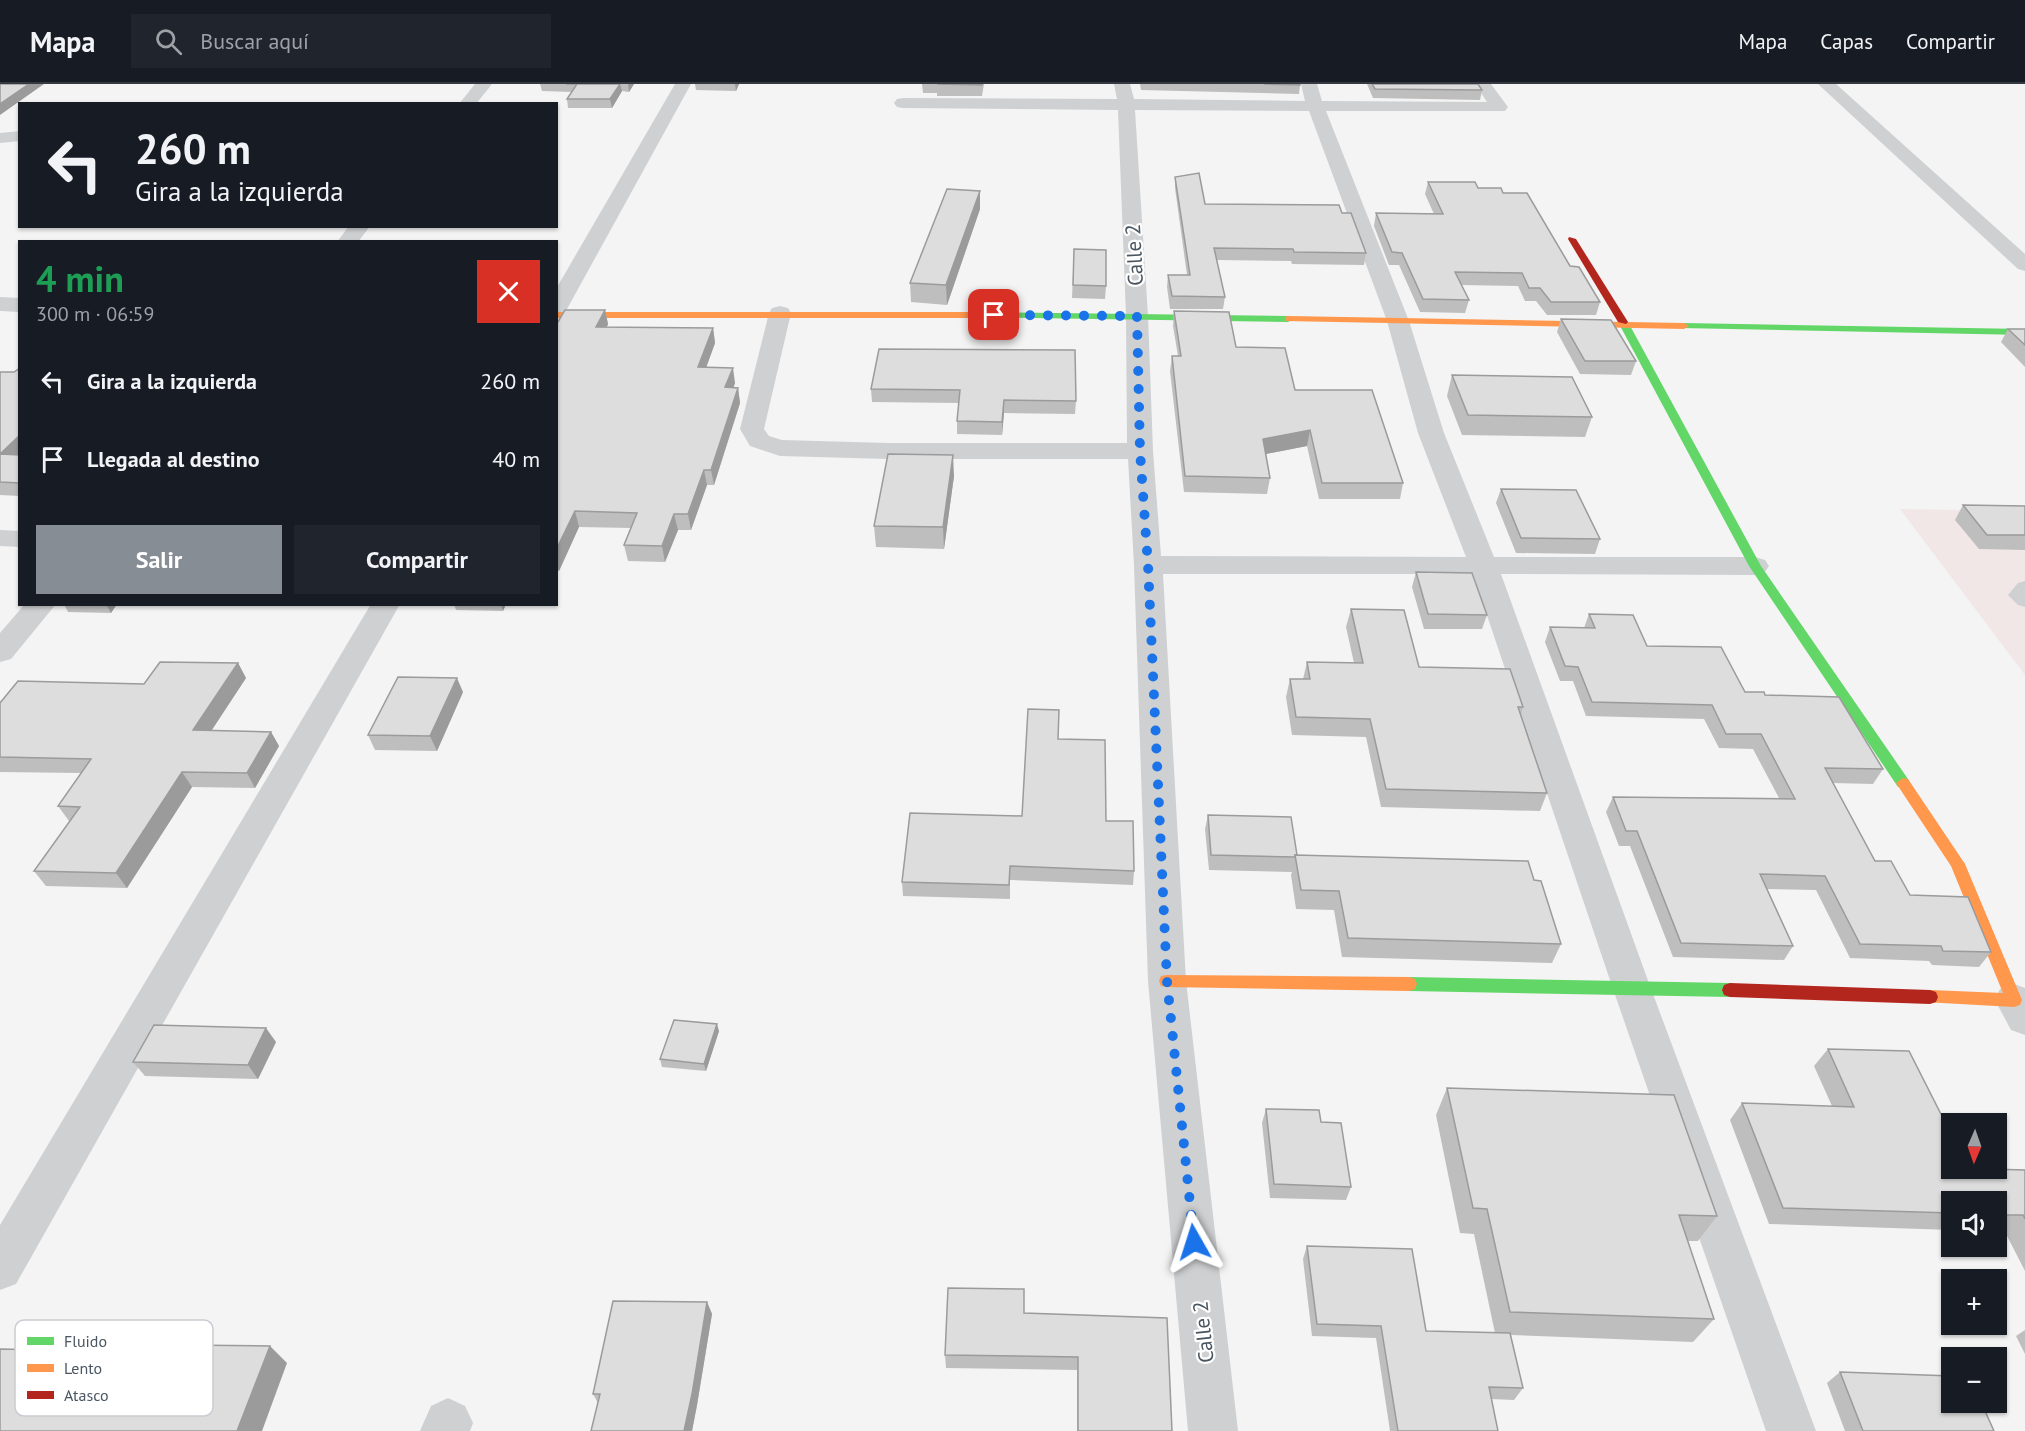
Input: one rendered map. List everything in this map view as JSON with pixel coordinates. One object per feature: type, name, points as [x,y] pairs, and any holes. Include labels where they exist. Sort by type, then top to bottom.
[{"type":"street","points":[[469,102],[484,84]]},
{"type":"street","points":[[558,305],[683,84]]},
{"type":"street","points":[[903,103],[1124,94],[1312,94],[1499,107],[1483,84]]},
{"type":"street","points":[[1826,84],[2025,266]]},
{"type":"street","name":"Calle 2","points":[[1124,94],[1137,316],[1140,451],[1148,565],[1167,981],[1213,1431]]},
{"type":"street","points":[[1312,94],[1398,321],[1431,433],[1484,566],[1631,986],[1791,1431]]},
{"type":"street","points":[[0,138],[18,136]]},
{"type":"street","points":[[349,240],[358,228]]},
{"type":"street","points":[[1167,981],[1631,986],[2019,1009],[1958,864],[1755,566],[1626,326],[1572,239]]},
{"type":"street","points":[[0,304],[18,305]]},
{"type":"street","points":[[780,313],[752,429],[759,441],[780,448],[888,451],[1140,451]]},
{"type":"street","points":[[558,315],[780,313],[1137,316],[2025,332]]},
{"type":"street","points":[[0,538],[18,539]]},
{"type":"street","points":[[1148,565],[1755,566]]},
{"type":"street","points":[[0,652],[40,606]]},
{"type":"street","points":[[0,1268],[385,606]]},
{"type":"lane","points":[[2025,586],[2018,595],[2025,601]]},
{"type":"shaded area","points":[[1900,509],[2025,511],[2025,675]]},
{"type":"building","points":[[0,84],[29,84],[0,104]]},
{"type":"building","points":[[577,84],[620,84],[610,99],[567,99]]},
{"type":"building","points":[[1372,84],[1478,84],[1482,90],[1375,89]]},
{"type":"building","points":[[1199,173],[1205,204],[1339,205],[1342,213],[1351,213],[1366,253],[1214,248],[1225,297],[1172,296],[1168,275],[1190,275],[1175,177]]},
{"type":"building","points":[[1428,182],[1475,182],[1478,188],[1501,188],[1503,193],[1527,193],[1570,266],[1579,267],[1600,302],[1551,302],[1540,288],[1529,288],[1522,273],[1455,272],[1469,300],[1423,299],[1402,253],[1392,252],[1376,213],[1443,214]]},
{"type":"building","points":[[947,189],[980,191],[946,285],[910,283]]},
{"type":"building","points":[[1074,249],[1106,250],[1106,286],[1073,285]]},
{"type":"building","points":[[565,310],[605,310],[596,327],[713,328],[698,367],[733,368],[725,387],[738,388],[711,470],[704,470],[688,514],[674,514],[662,546],[624,545],[637,513],[575,511],[558,546],[558,322]]},
{"type":"building","points":[[1174,311],[1229,312],[1236,347],[1285,348],[1295,390],[1372,390],[1403,483],[1322,483],[1310,430],[1263,439],[1270,478],[1185,476],[1172,356],[1181,356]]},
{"type":"building","points":[[1561,319],[1611,320],[1636,361],[1585,361]]},
{"type":"building","points":[[2008,329],[2025,329],[2025,345]]},
{"type":"building","points":[[879,349],[1075,350],[1076,401],[1004,400],[1002,422],[957,421],[960,390],[871,389]]},
{"type":"building","points":[[18,369],[18,437],[0,454],[0,372],[14,372]]},
{"type":"building","points":[[1452,375],[1572,377],[1592,417],[1468,415]]},
{"type":"building","points":[[0,454],[18,455],[18,483],[0,482]]},
{"type":"building","points":[[888,454],[953,455],[943,527],[874,526]]},
{"type":"building","points":[[1501,489],[1576,490],[1600,539],[1521,538]]},
{"type":"building","points":[[1963,505],[2025,506],[2025,535],[1987,535]]},
{"type":"building","points":[[1416,572],[1472,573],[1487,615],[1428,614]]},
{"type":"building","points":[[1351,609],[1404,610],[1419,667],[1510,669],[1523,707],[1518,707],[1547,793],[1386,789],[1370,719],[1296,717],[1290,679],[1310,679],[1307,662],[1363,663]]},
{"type":"building","points":[[1589,614],[1633,615],[1647,646],[1721,647],[1745,692],[1764,692],[1765,695],[1839,697],[1883,769],[1825,768],[1875,861],[1891,861],[1910,895],[1968,897],[1991,952],[1943,951],[1941,946],[1860,944],[1825,876],[1760,874],[1793,946],[1681,943],[1637,831],[1626,831],[1613,797],[1795,799],[1761,734],[1726,734],[1712,705],[1592,702],[1578,667],[1565,666],[1550,627],[1595,628]]},
{"type":"building","points":[[160,662],[238,663],[193,730],[271,732],[247,773],[182,772],[116,873],[34,871],[80,807],[58,806],[91,759],[0,757],[0,703],[18,681],[144,684]]},
{"type":"building","points":[[398,677],[457,678],[430,736],[368,735]]},
{"type":"building","points":[[1028,709],[1059,710],[1058,739],[1105,740],[1106,821],[1133,821],[1134,871],[1010,866],[1009,885],[902,882],[910,813],[1022,816]]},
{"type":"building","points":[[1208,815],[1291,817],[1297,855],[1295,857],[1211,855]]},
{"type":"building","points":[[1295,855],[1528,861],[1534,880],[1541,881],[1561,944],[1348,938],[1339,891],[1301,890]]},
{"type":"building","points":[[674,1020],[717,1024],[704,1064],[660,1059]]},
{"type":"building","points":[[154,1025],[266,1028],[248,1065],[133,1062]]},
{"type":"building","points":[[1828,1049],[1909,1051],[1941,1114],[1941,1179],[2007,1179],[2007,1170],[2025,1170],[2025,1219],[2023,1215],[2007,1215],[2007,1191],[1941,1191],[1941,1213],[1783,1208],[1742,1103],[1854,1107]]},
{"type":"building","points":[[1447,1088],[1674,1095],[1717,1216],[1679,1215],[1714,1319],[1510,1312],[1487,1209],[1473,1208]]},
{"type":"building","points":[[1266,1109],[1319,1110],[1321,1122],[1341,1123],[1351,1187],[1274,1184]]},
{"type":"building","points":[[1307,1246],[1412,1249],[1426,1331],[1510,1333],[1523,1388],[1489,1387],[1498,1431],[1398,1431],[1381,1326],[1317,1324]]},
{"type":"building","points":[[948,1288],[1024,1289],[1024,1313],[1167,1318],[1172,1431],[1078,1431],[1078,1357],[945,1355]]},
{"type":"building","points":[[613,1301],[707,1302],[684,1431],[591,1431],[600,1394],[593,1394]]},
{"type":"building","points":[[213,1345],[270,1346],[237,1431],[0,1431],[0,1349],[15,1349],[15,1416],[213,1416]]},
{"type":"building","points":[[1840,1372],[1941,1376],[1941,1413],[1986,1413],[1994,1431],[1863,1431]]},
{"type":"traffic: fast","points":[[975,315],[1288,319]]},
{"type":"traffic: fast","points":[[1623,322],[1755,566],[1903,783]]},
{"type":"traffic: fast","points":[[1684,326],[2025,332]]},
{"type":"traffic: fast","points":[[1409,984],[1730,990]]},
{"type":"traffic: slow","points":[[558,315],[975,315]]},
{"type":"traffic: slow","points":[[1288,319],[1684,326]]},
{"type":"traffic: slow","points":[[1903,783],[1958,864],[2014,1000],[1930,997]]},
{"type":"traffic: slow","points":[[1167,981],[1409,984]]},
{"type":"traffic: jam","points":[[1572,239],[1623,322]]},
{"type":"traffic: jam","points":[[1730,990],[1930,997]]},
{"type":"route","points":[[994,315],[1137,316],[1140,451],[1148,565],[1167,981],[1194,1242]]}]
